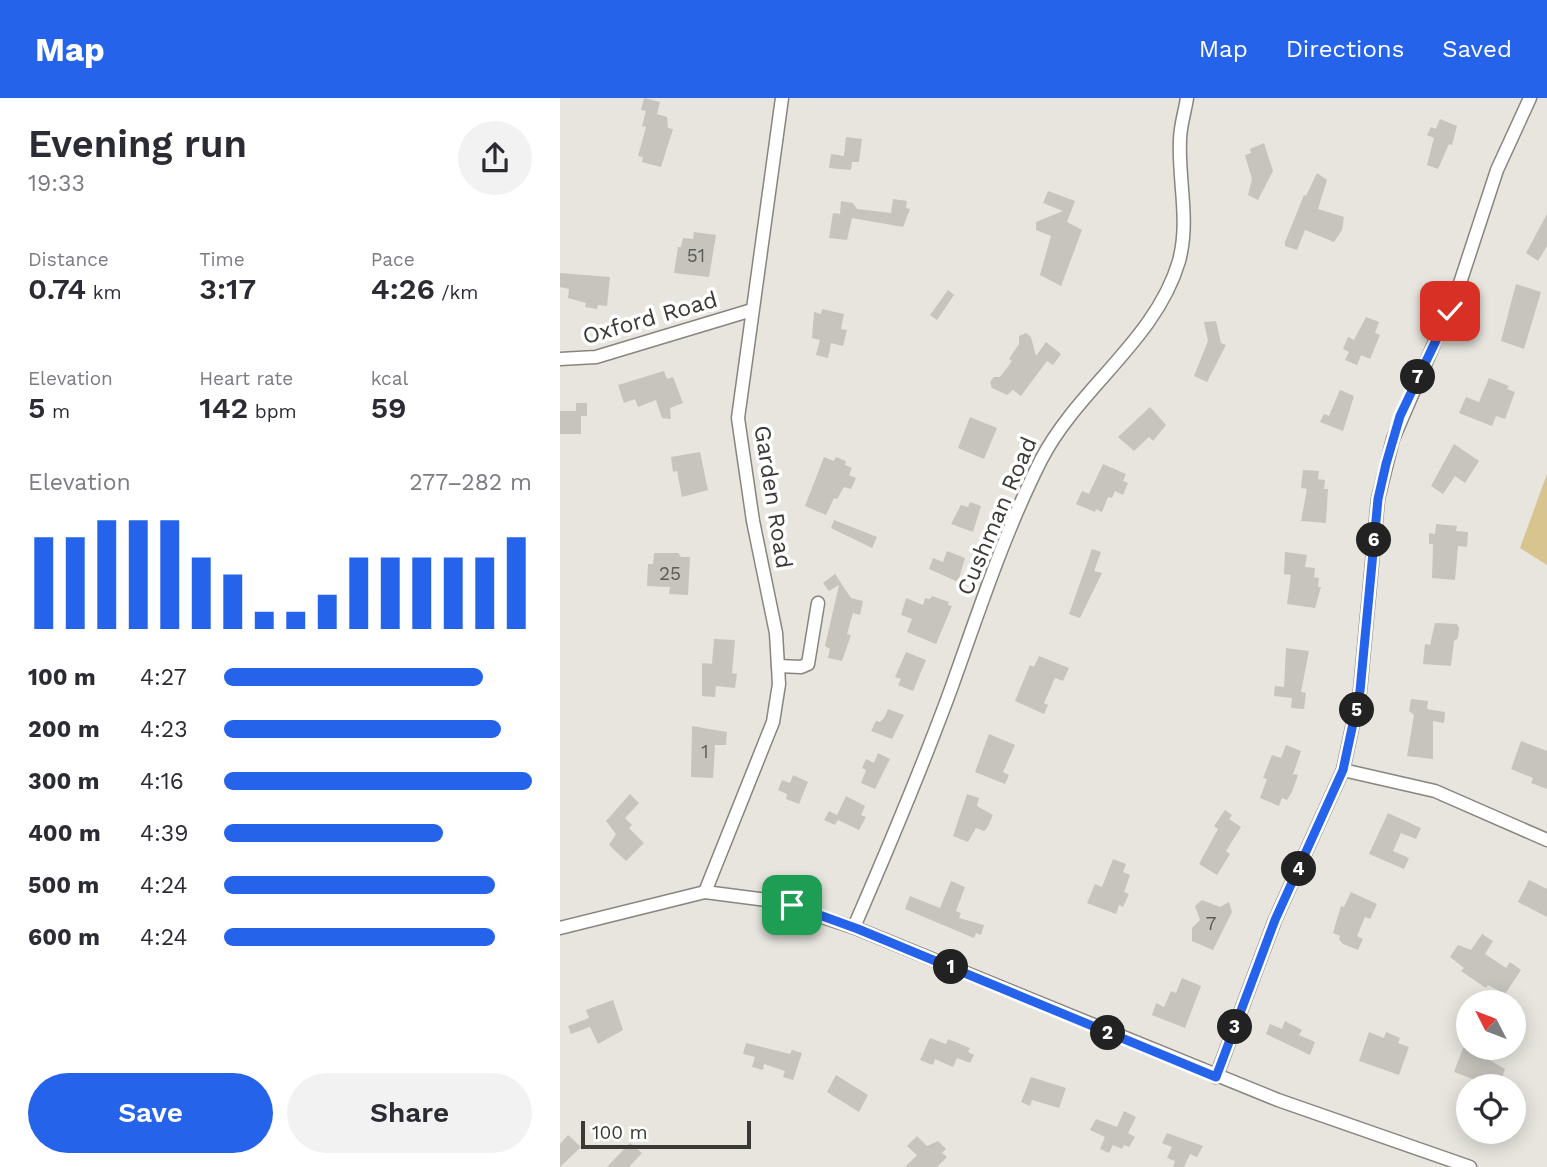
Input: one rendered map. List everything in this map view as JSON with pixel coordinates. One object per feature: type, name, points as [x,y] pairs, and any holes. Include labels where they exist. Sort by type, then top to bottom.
[{"type":"street","name":"Garden Road","points":[[705,892],[773,722],[778,666],[776,633],[740,439],[740,386],[782,98]]},
{"type":"street","name":"Cushman Road","points":[[854,927],[919,773],[981,602],[1041,460],[1064,420],[1143,327],[1175,271],[1183,235],[1185,198],[1180,137],[1187,98]]},
{"type":"street","points":[[1216,1077],[1275,920],[1343,770],[1360,691],[1378,499],[1393,439],[1460,286],[1497,170],[1530,98]]},
{"type":"street","name":"Oxford Road","points":[[560,359],[596,357],[752,310]]},
{"type":"street","points":[[778,666],[801,667],[808,664],[818,603]]},
{"type":"street","points":[[1343,770],[1435,791],[1547,840]]},
{"type":"street","points":[[560,928],[705,892],[775,901],[854,927],[1216,1077],[1470,1167]]},
{"type":"shaded area","points":[[1547,474],[1547,565],[1520,548]]},
{"type":"building","points":[[644,98],[660,102],[657,114],[667,117],[668,128],[673,129],[661,167],[642,162],[643,157],[638,156],[646,127],[642,126],[646,111],[641,110]]},
{"type":"building","points":[[1440,119],[1457,126],[1452,145],[1449,144],[1438,169],[1427,165],[1434,138],[1427,135],[1431,127],[1436,129]]},
{"type":"building","points":[[846,137],[862,139],[859,162],[852,162],[851,170],[829,168],[831,154],[844,156]]},
{"type":"building","points":[[1264,143],[1273,171],[1258,200],[1248,195],[1252,179],[1245,155],[1251,153],[1250,149]]},
{"type":"building","points":[[1317,173],[1327,180],[1318,209],[1344,217],[1342,230],[1334,242],[1305,230],[1297,250],[1285,246],[1304,195],[1306,196]]},
{"type":"building","points":[[1048,191],[1075,201],[1067,222],[1082,230],[1061,286],[1040,275],[1051,236],[1036,230],[1036,222],[1063,211],[1043,203]]},
{"type":"building","points":[[893,199],[907,201],[906,208],[910,209],[903,227],[852,218],[847,240],[829,238],[833,213],[840,214],[841,201],[853,203],[857,209],[891,213]]},
{"type":"building","points":[[1547,214],[1547,246],[1538,261],[1526,253]]},
{"type":"building","points":[[694,232],[716,235],[709,277],[674,273],[678,247],[681,247],[683,238],[693,239]]},
{"type":"building","points":[[560,273],[610,277],[607,306],[598,305],[597,309],[585,307],[586,303],[568,298],[569,289],[560,287]]},
{"type":"building","points":[[1516,284],[1541,292],[1524,349],[1501,341]]},
{"type":"building","points":[[948,290],[954,295],[937,320],[930,315]]},
{"type":"building","points":[[822,309],[844,314],[841,329],[847,330],[843,346],[831,343],[828,358],[816,355],[820,340],[812,338],[814,312],[821,314]]},
{"type":"building","points":[[1366,317],[1379,322],[1375,333],[1380,335],[1370,359],[1361,355],[1357,365],[1345,360],[1349,352],[1343,349],[1348,337],[1354,340]]},
{"type":"building","points":[[1216,321],[1221,343],[1226,345],[1207,382],[1194,376],[1208,341],[1204,322]]},
{"type":"building","points":[[1026,333],[1031,337],[1036,356],[1046,342],[1061,354],[1053,365],[1047,361],[1021,396],[1013,390],[1007,395],[992,388],[990,382],[994,377],[1000,377],[1012,361],[1009,359],[1019,344],[1019,336]]},
{"type":"building","points":[[664,371],[667,379],[673,377],[683,403],[670,408],[671,419],[662,418],[656,400],[638,407],[635,399],[624,403],[618,385]]},
{"type":"building","points":[[1489,378],[1509,386],[1507,389],[1515,392],[1505,419],[1496,416],[1492,426],[1459,413],[1466,397],[1479,402]]},
{"type":"building","points":[[1340,390],[1354,396],[1343,431],[1320,422],[1324,414],[1329,416]]},
{"type":"building","points":[[576,403],[587,403],[587,416],[581,416],[581,434],[560,434],[560,411],[576,411]]},
{"type":"building","points":[[1150,407],[1166,425],[1153,441],[1149,437],[1134,451],[1118,437]]},
{"type":"building","points":[[970,417],[997,428],[984,459],[958,448]]},
{"type":"building","points":[[1454,444],[1479,461],[1465,483],[1455,476],[1443,494],[1431,486]]},
{"type":"building","points":[[700,452],[708,490],[682,497],[671,457]]},
{"type":"building","points":[[824,457],[834,461],[836,457],[846,461],[845,465],[852,468],[849,475],[856,478],[851,489],[844,487],[837,499],[834,498],[826,515],[805,506]]},
{"type":"building","points":[[1103,464],[1126,474],[1123,481],[1128,483],[1123,495],[1115,491],[1112,498],[1108,497],[1102,512],[1096,509],[1095,512],[1076,504],[1082,491],[1089,494]]},
{"type":"building","points":[[1303,470],[1319,471],[1318,479],[1325,480],[1324,489],[1328,489],[1326,523],[1301,521],[1307,489],[1301,488]]},
{"type":"building","points":[[970,502],[981,506],[973,532],[951,524],[961,505],[968,507]]},
{"type":"building","points":[[834,520],[877,537],[872,548],[831,528]]},
{"type":"building","points":[[1436,524],[1457,526],[1456,531],[1468,532],[1467,547],[1458,546],[1455,580],[1432,578],[1433,544],[1429,544],[1429,533],[1435,534]]},
{"type":"building","points":[[1092,549],[1101,552],[1094,571],[1102,573],[1080,618],[1069,614]]},
{"type":"building","points":[[947,551],[965,558],[958,582],[929,569],[933,558],[943,562]]},
{"type":"building","points":[[1285,552],[1307,555],[1305,567],[1315,568],[1314,577],[1319,578],[1318,587],[1321,587],[1315,608],[1287,604],[1291,575],[1284,574]]},
{"type":"building","points":[[654,553],[678,553],[681,557],[690,557],[688,595],[669,594],[670,587],[647,586],[648,564],[653,564]]},
{"type":"building","points":[[835,574],[851,598],[863,601],[860,615],[853,613],[847,634],[851,635],[842,661],[828,658],[830,649],[825,646],[839,585],[829,591],[823,583]]},
{"type":"building","points":[[932,596],[949,602],[948,605],[952,606],[936,644],[907,632],[912,619],[901,615],[906,598],[923,605],[925,598],[930,599]]},
{"type":"building","points":[[1435,623],[1457,624],[1459,628],[1458,638],[1454,641],[1451,666],[1423,664],[1425,644],[1430,645]]},
{"type":"building","points":[[714,639],[735,640],[732,673],[737,674],[735,688],[716,686],[715,697],[702,696],[702,663],[712,664]]},
{"type":"building","points":[[1286,648],[1309,651],[1301,692],[1306,693],[1304,709],[1291,708],[1292,698],[1274,696],[1275,686],[1284,687]]},
{"type":"building","points":[[906,652],[926,660],[913,691],[898,685],[901,679],[895,677]]},
{"type":"building","points":[[1039,656],[1069,668],[1063,681],[1055,678],[1044,703],[1048,705],[1044,714],[1015,701],[1030,665],[1034,667]]},
{"type":"building","points":[[1411,699],[1428,701],[1427,709],[1445,712],[1444,723],[1433,721],[1433,759],[1407,756],[1414,715],[1409,711]]},
{"type":"building","points":[[888,709],[904,715],[892,739],[871,731],[876,721],[880,722],[884,718]]},
{"type":"building","points":[[692,726],[727,732],[726,745],[715,745],[713,778],[691,777]]},
{"type":"building","points":[[989,734],[1015,745],[1003,772],[1009,775],[1005,784],[975,772]]},
{"type":"building","points":[[1521,741],[1547,751],[1547,789],[1531,783],[1533,778],[1511,769]]},
{"type":"building","points":[[1286,745],[1301,751],[1293,774],[1298,775],[1292,792],[1287,800],[1282,798],[1279,806],[1260,798],[1267,779],[1263,778],[1272,755],[1281,758]]},
{"type":"building","points":[[878,753],[890,759],[875,789],[861,783],[866,770],[862,768],[866,759],[874,763]]},
{"type":"building","points":[[793,775],[808,782],[799,804],[786,799],[787,794],[778,790],[782,780],[790,783]]},
{"type":"building","points":[[630,794],[639,803],[625,818],[632,825],[629,828],[644,843],[626,861],[609,845],[616,834],[606,821]]},
{"type":"building","points":[[967,794],[979,798],[977,806],[993,815],[987,828],[984,831],[976,828],[968,842],[953,836]]},
{"type":"building","points":[[846,796],[865,806],[861,815],[866,817],[859,830],[838,820],[835,825],[824,820],[829,811],[837,815]]},
{"type":"building","points":[[1225,810],[1232,815],[1229,819],[1241,827],[1226,851],[1230,854],[1217,875],[1199,864],[1218,829],[1214,826]]},
{"type":"building","points":[[1388,813],[1421,828],[1416,839],[1401,833],[1393,851],[1409,858],[1404,869],[1369,854]]},
{"type":"building","points":[[1113,859],[1126,864],[1123,872],[1130,875],[1124,892],[1129,894],[1123,907],[1119,905],[1116,914],[1087,903],[1095,884],[1102,887]]},
{"type":"building","points":[[1529,880],[1547,889],[1547,917],[1518,902]]},
{"type":"building","points":[[951,881],[965,887],[956,911],[961,913],[959,918],[984,925],[981,935],[976,933],[974,938],[905,909],[910,896],[940,908]]},
{"type":"building","points":[[1351,892],[1377,904],[1370,919],[1365,917],[1357,936],[1363,939],[1358,950],[1343,944],[1340,936],[1333,933],[1341,906],[1344,907]]},
{"type":"building","points":[[1202,900],[1220,907],[1229,902],[1232,912],[1213,950],[1192,941],[1192,928],[1200,920],[1195,906]]},
{"type":"building","points":[[1482,934],[1493,941],[1485,954],[1506,968],[1510,962],[1521,970],[1508,990],[1497,990],[1488,985],[1486,988],[1461,971],[1464,968],[1450,957],[1458,945],[1471,950]]},
{"type":"building","points":[[1182,978],[1201,986],[1185,1028],[1152,1015],[1156,1003],[1164,1007],[1171,991],[1176,993]]},
{"type":"building","points":[[613,1000],[623,1030],[598,1044],[590,1027],[571,1034],[568,1026],[589,1018],[586,1010]]},
{"type":"building","points":[[1285,1021],[1302,1030],[1299,1035],[1315,1042],[1310,1055],[1266,1034],[1270,1024],[1282,1029]]},
{"type":"building","points":[[1369,1032],[1384,1038],[1386,1032],[1400,1038],[1398,1043],[1409,1047],[1399,1075],[1359,1061]]},
{"type":"building","points":[[930,1038],[946,1044],[948,1039],[970,1048],[968,1052],[974,1055],[970,1063],[957,1058],[953,1067],[935,1059],[933,1065],[920,1060]]},
{"type":"building","points":[[746,1043],[790,1054],[792,1050],[802,1053],[793,1080],[783,1077],[785,1071],[764,1064],[763,1070],[752,1067],[755,1057],[743,1054]]},
{"type":"building","points":[[1458,1060],[1489,1060],[1505,1069],[1503,1074],[1454,1072]]},
{"type":"building","points":[[836,1075],[868,1095],[859,1112],[827,1092]]},
{"type":"building","points":[[1031,1077],[1066,1088],[1059,1108],[1032,1100],[1030,1106],[1021,1102]]},
{"type":"building","points":[[1124,1111],[1136,1117],[1128,1133],[1135,1137],[1129,1147],[1124,1145],[1122,1149],[1113,1145],[1109,1153],[1100,1149],[1105,1137],[1090,1130],[1096,1119],[1117,1127]]},
{"type":"building","points":[[1167,1133],[1203,1146],[1197,1157],[1190,1154],[1184,1167],[1173,1167],[1175,1161],[1167,1158],[1172,1147],[1162,1143]]},
{"type":"building","points":[[568,1135],[581,1147],[560,1167],[560,1144]]},
{"type":"building","points":[[917,1136],[927,1146],[938,1141],[946,1149],[942,1153],[947,1157],[937,1167],[905,1167],[917,1155],[907,1146]]},
{"type":"building","points":[[630,1143],[642,1153],[629,1167],[607,1167]]},
{"type":"route","points":[[792,905],[858,929],[1216,1077],[1275,920],[1328,810],[1343,770],[1356,720],[1378,499],[1386,464],[1400,416],[1450,311]]}]
